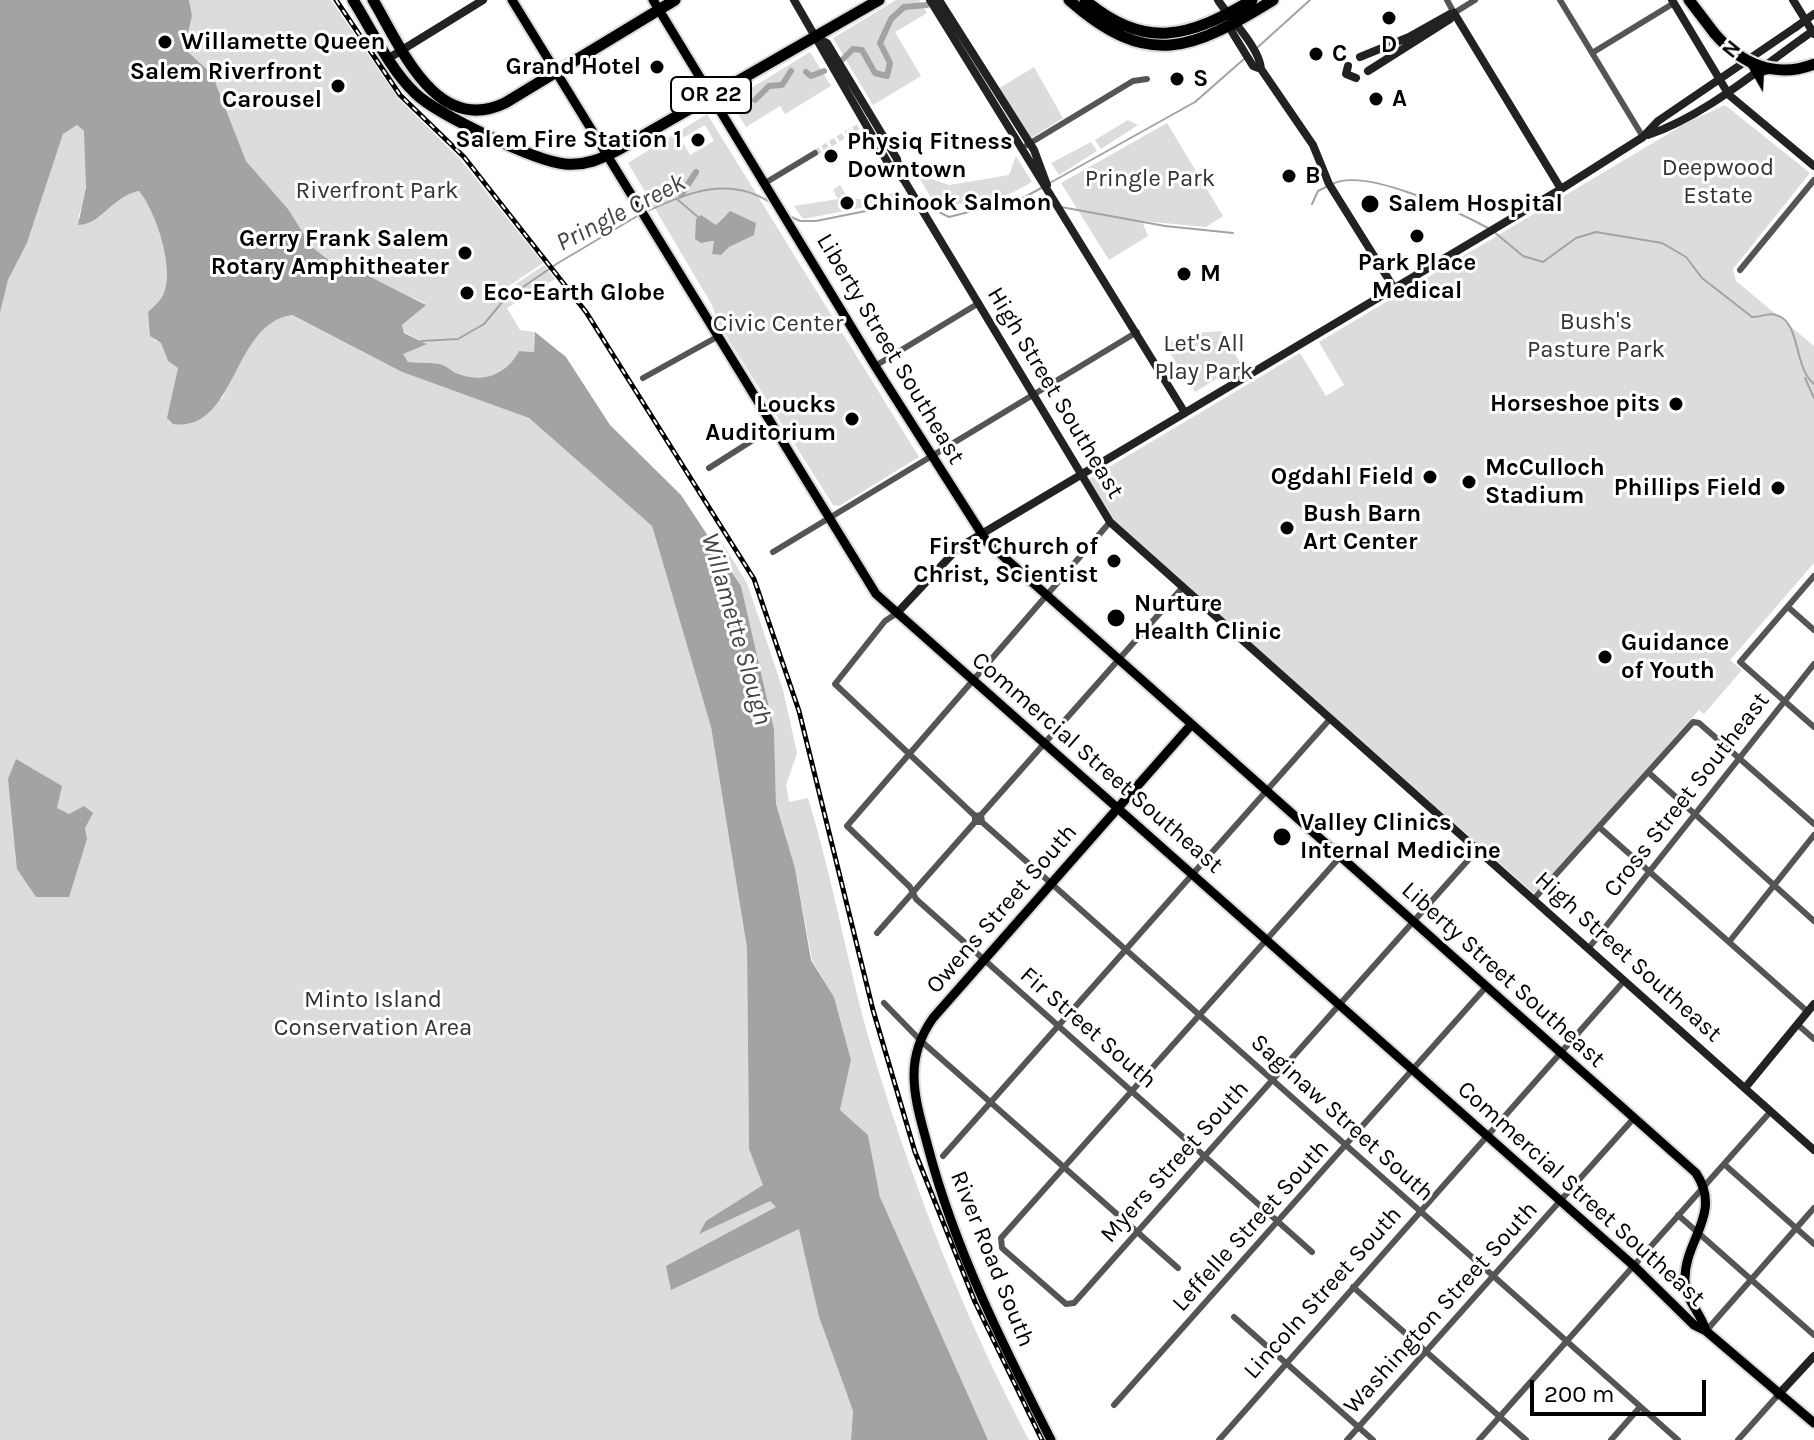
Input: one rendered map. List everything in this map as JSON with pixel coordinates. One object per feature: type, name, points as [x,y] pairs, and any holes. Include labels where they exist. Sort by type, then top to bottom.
[{"type":"highway","name":"OR 22","points":[[353,0],[407,85],[428,104],[544,158],[565,164],[601,158],[817,38],[879,0]]},
{"type":"highway","points":[[373,0],[432,93],[451,105],[475,110],[498,107],[556,73],[656,5],[675,0]]},
{"type":"highway","points":[[1069,0],[1115,34],[1153,45],[1198,42],[1252,0]]},
{"type":"highway","points":[[1085,0],[1122,24],[1160,34],[1189,32],[1230,20],[1273,0]]},
{"type":"highway","points":[[1689,0],[1715,34],[1744,59],[1766,68],[1785,71],[1814,64]]},
{"type":"main road","points":[[512,0],[556,73],[601,158]]},
{"type":"main road","name":"Liberty Street Southeast","points":[[656,5],[980,534],[1696,1173],[1703,1187]]},
{"type":"main road","name":"Commercial Street Southeast","points":[[601,158],[615,169],[632,194],[866,581],[900,616],[1634,1266],[1694,1325],[1706,1331],[1814,1423]]},
{"type":"main road","name":"Owens Street South","points":[[920,1040],[933,1018],[1191,725]]},
{"type":"main road","name":"River Road South","points":[[920,1040],[914,1067],[916,1098],[942,1196],[983,1301],[1051,1440]]},
{"type":"main road","points":[[1703,1187],[1707,1205],[1685,1281],[1693,1309],[1706,1331]]},
{"type":"street","points":[[389,58],[483,0]]},
{"type":"street","name":"High Street Southeast","points":[[794,0],[817,38],[819,48],[861,126],[907,184],[1110,522],[1814,1150]]},
{"type":"street","points":[[930,0],[1020,149],[1041,174]]},
{"type":"street","points":[[939,0],[1029,144],[1047,185],[1185,413]]},
{"type":"street","points":[[1218,0],[1313,145],[1336,195],[1394,288]]},
{"type":"street","points":[[1447,0],[1561,189]]},
{"type":"street","points":[[1360,57],[1475,0]]},
{"type":"street","points":[[1560,0],[1643,137]]},
{"type":"street","points":[[900,616],[953,552],[980,534],[1561,189],[1643,137],[1664,129],[1814,32],[1793,0]]},
{"type":"street","points":[[1592,53],[1673,2],[1727,91],[1814,166]]},
{"type":"street","points":[[1368,71],[1450,19],[1454,13]]},
{"type":"street","points":[[1643,137],[1658,121],[1814,14]]},
{"type":"street","name":"High Street Southeast","points":[[817,38],[827,43],[897,159],[900,174]]},
{"type":"street","points":[[1348,66],[1346,74],[1356,78]]},
{"type":"street","points":[[1020,149],[1133,81],[1147,79]]},
{"type":"street","points":[[763,180],[776,177],[815,153]]},
{"type":"street","points":[[1740,270],[1814,180]]},
{"type":"street","points":[[875,366],[979,303]]},
{"type":"street","points":[[773,552],[1137,332]]},
{"type":"street","points":[[643,378],[717,337]]},
{"type":"street","points":[[709,468],[772,428]]},
{"type":"street","points":[[909,753],[1110,522]]},
{"type":"street","points":[[1814,576],[1740,662],[1814,727]]},
{"type":"street","points":[[877,933],[1182,588]]},
{"type":"street","points":[[1788,607],[1814,630]]},
{"type":"street","name":"Saginaw Street South","points":[[900,616],[889,617],[834,682],[978,818],[1678,1440]]},
{"type":"street","name":"Cross Street Southeast","points":[[1588,949],[1814,664]]},
{"type":"street","points":[[943,1156],[1330,719]]},
{"type":"street","points":[[1533,900],[1696,721],[1814,824]]},
{"type":"street","name":"Fir Street South","points":[[909,753],[847,826],[916,899],[1312,1252]]},
{"type":"street","points":[[1648,772],[1814,921]]},
{"type":"street","points":[[1599,827],[1808,1012]]},
{"type":"street","points":[[1729,942],[1814,835]]},
{"type":"street","name":"Myers Street South","points":[[1064,1167],[1000,1242],[1002,1248],[1068,1305],[1138,1232],[1477,850]]},
{"type":"street","points":[[1064,1167],[1340,857]]},
{"type":"street","name":"Lincoln Street South","points":[[1218,1440],[1624,981]]},
{"type":"street","name":"Leffelle Street South","points":[[1114,1405],[1486,987]]},
{"type":"street","points":[[884,1003],[920,1040],[1178,1268]]},
{"type":"street","points":[[1745,1088],[1814,1004]]},
{"type":"street","points":[[1797,1024],[1814,1039]]},
{"type":"street","points":[[1479,1440],[1771,1111]]},
{"type":"street","name":"Washington Street South","points":[[1347,1440],[1634,1118]]},
{"type":"street","points":[[1724,1164],[1814,1244]]},
{"type":"street","points":[[1706,1331],[1814,1208]]},
{"type":"street","points":[[1678,1215],[1814,1335]]},
{"type":"street","points":[[1353,1287],[1526,1440]]},
{"type":"street","points":[[1234,1317],[1373,1440]]},
{"type":"street","points":[[1738,1440],[1814,1356]]},
{"type":"street","points":[[1611,1440],[1640,1407]]},
{"type":"green space","name":"Riverfront Park","points":[[189,0],[331,0],[399,99],[460,159],[543,263],[497,294],[499,300],[501,294],[544,265],[555,279],[507,308],[520,330],[535,332],[534,352],[519,351],[500,371],[475,378],[439,364],[408,362],[402,354],[426,343],[404,332],[402,325],[426,304],[371,277],[349,276],[312,247],[288,209],[246,161],[212,74],[188,52],[186,42],[192,16]]},
{"type":"green space","points":[[896,0],[919,0],[927,13],[895,32],[921,76],[873,105],[833,38]]},
{"type":"green space","points":[[810,52],[831,86],[785,114],[780,106],[746,127],[730,101]]},
{"type":"green space","points":[[1034,67],[1063,118],[1031,138],[998,89]]},
{"type":"green space","name":"Bush's Pasture Park","points":[[1725,105],[1810,173],[1733,269],[1736,281],[1814,346],[1814,563],[1730,660],[1742,670],[1704,714],[1699,710],[1533,893],[1116,523],[1104,511],[1089,479],[1300,353],[1326,396],[1344,385],[1319,342],[1688,122]]},
{"type":"green space","name":"Civic Center","points":[[707,114],[919,457],[839,506],[833,505],[718,323],[712,305],[628,163]],"holes":[[[705,125],[714,141],[690,155],[681,139]],[[725,215],[735,216],[736,243],[712,253],[715,241],[705,243],[696,219],[701,216],[716,225]]]},
{"type":"green space","points":[[1128,120],[1138,125],[1101,149],[1095,140]]},
{"type":"green space","name":"Pringle Park","points":[[1167,123],[1223,216],[1206,227],[1142,221],[1148,236],[1109,260],[1061,183]]},
{"type":"green space","name":"Minto Island Conservation Area","points":[[77,125],[84,131],[87,152],[86,186],[78,218],[98,218],[126,194],[139,191],[157,226],[165,255],[166,282],[163,296],[148,312],[154,340],[161,343],[168,361],[178,368],[173,392],[222,399],[240,361],[257,336],[278,319],[291,315],[402,372],[529,418],[652,526],[711,727],[747,948],[749,1149],[800,1228],[819,1317],[853,1411],[851,1440],[0,1440],[0,313],[8,280],[27,243],[63,134]]},
{"type":"green space","points":[[1091,142],[1097,151],[1059,175],[1051,163]]},
{"type":"green space","points":[[1016,156],[1032,182],[985,202],[960,204],[933,201],[917,174],[949,185],[1009,175]]},
{"type":"green space","points":[[840,185],[848,198],[867,200],[897,192],[902,200],[803,219],[794,206],[838,199],[833,190]]},
{"type":"green space","name":"Let's All Play Park","points":[[1221,331],[1241,364],[1195,392],[1164,344],[1196,333]]},
{"type":"green space","points":[[723,544],[747,583],[783,690],[797,753],[786,785],[789,802],[808,798],[866,1030],[891,1112],[963,1302],[1029,1440],[988,1440],[880,1197],[868,1135],[840,1110],[851,1060],[834,997],[812,960],[795,868],[776,804],[774,729],[741,586],[723,557]]},
{"type":"water","name":"Willamette Slough","points":[[0,0],[189,0],[192,16],[186,42],[188,52],[212,74],[246,161],[288,209],[312,247],[349,276],[367,275],[426,305],[402,325],[404,333],[427,344],[403,354],[408,362],[439,364],[466,376],[484,377],[507,366],[519,351],[534,352],[535,332],[566,357],[610,425],[681,495],[741,586],[774,729],[776,804],[795,868],[811,960],[834,997],[851,1060],[840,1110],[868,1135],[880,1197],[988,1440],[851,1440],[853,1411],[819,1317],[799,1229],[671,1290],[666,1266],[776,1207],[770,1201],[699,1234],[706,1221],[763,1185],[749,1149],[747,948],[711,727],[652,526],[529,418],[402,372],[292,315],[272,322],[257,337],[223,396],[210,412],[194,422],[173,424],[167,418],[178,368],[168,361],[161,343],[150,336],[148,312],[164,293],[167,269],[162,240],[139,191],[122,198],[94,220],[78,225],[86,187],[84,131],[77,125],[63,134],[27,243],[8,280],[0,313]]},
{"type":"water","points":[[730,211],[756,223],[754,235],[729,247],[721,255],[712,254],[714,241],[701,243],[695,239],[696,219],[701,215],[716,225]]},
{"type":"water","points":[[16,759],[62,786],[57,808],[69,814],[84,806],[93,813],[85,828],[87,839],[69,897],[36,897],[17,869],[8,779]]},
{"type":"waterway","points":[[1258,47],[1310,0]]},
{"type":"waterway","points":[[842,60],[853,49],[862,50],[875,73],[887,76],[890,63],[880,43],[891,19],[904,7],[927,5]]},
{"type":"waterway","points":[[1048,184],[1195,102],[1244,59]]},
{"type":"waterway","points":[[755,100],[769,86],[782,85],[791,71]]},
{"type":"waterway","points":[[806,72],[811,76],[824,71]]},
{"type":"waterway","points":[[681,195],[696,172]]},
{"type":"waterway","name":"Pringle Creek","points":[[1332,184],[1347,180],[1388,186],[1434,202],[1488,228]]},
{"type":"waterway","name":"Pringle Creek","points":[[921,203],[949,217],[1023,198],[1043,187]]},
{"type":"waterway","name":"Pringle Creek","points":[[1312,204],[1318,191],[1326,187]]},
{"type":"waterway","name":"Pringle Creek","points":[[645,212],[692,194],[723,188],[755,194],[771,203]]},
{"type":"waterway","name":"Pringle Creek","points":[[1027,196],[1051,204]]},
{"type":"waterway","points":[[677,199],[698,217]]},
{"type":"waterway","name":"Pringle Creek","points":[[789,216],[800,221],[816,221],[911,202]]},
{"type":"waterway","name":"Pringle Creek","points":[[1061,207],[1165,226],[1233,233]]},
{"type":"waterway","name":"Pringle Creek","points":[[421,341],[458,339],[484,324],[504,300],[558,263],[639,215]]},
{"type":"waterway","name":"Pringle Creek","points":[[1493,231],[1523,256],[1543,262],[1576,238],[1596,232],[1662,243],[1686,257],[1702,278],[1752,317],[1773,314],[1784,319],[1790,326],[1807,376],[1814,384]]},
{"type":"waterway","points":[[1805,378],[1814,398]]},
{"type":"tunnel","points":[[815,153],[858,127]]},
{"type":"railway","points":[[336,0],[400,95],[464,157],[586,312],[754,579],[799,711],[873,1010],[915,1152],[975,1302],[1042,1440]]},
{"type":"place","name":"D","points":[[1389,18]]},
{"type":"place","name":"Willamette Queen","points":[[165,42]]},
{"type":"place","name":"C","points":[[1316,54]]},
{"type":"place","name":"Grand Hotel","points":[[657,67]]},
{"type":"place","name":"S","points":[[1177,79]]},
{"type":"place","name":"Salem Riverfront Carousel","points":[[338,86]]},
{"type":"place","name":"A","points":[[1376,99]]},
{"type":"place","name":"Salem Fire Station 1","points":[[698,140]]},
{"type":"place","name":"Physiq Fitness Downtown","points":[[831,156]]},
{"type":"place","name":"B","points":[[1289,176]]},
{"type":"place","name":"Chinook Salmon","points":[[847,203]]},
{"type":"place","name":"Salem Hospital","points":[[1370,204]]},
{"type":"place","name":"Park Place Medical","points":[[1417,236]]},
{"type":"place","name":"Gerry Frank Salem Rotary Amphitheater","points":[[465,253]]},
{"type":"place","name":"M","points":[[1184,274]]},
{"type":"place","name":"Eco-Earth Globe","points":[[467,293]]},
{"type":"place","name":"Horseshoe pits","points":[[1676,404]]},
{"type":"place","name":"Loucks Auditorium","points":[[852,419]]},
{"type":"place","name":"Ogdahl Field","points":[[1430,477]]},
{"type":"place","name":"McCulloch Stadium","points":[[1469,482]]},
{"type":"place","name":"Phillips Field","points":[[1778,488]]},
{"type":"place","name":"Bush Barn Art Center","points":[[1287,528]]},
{"type":"place","name":"First Church of Christ, Scientist","points":[[1114,561]]},
{"type":"place","name":"Nurture Health Clinic","points":[[1116,618]]},
{"type":"place","name":"Guidance of Youth","points":[[1605,657]]},
{"type":"place","name":"Valley Clinics Internal Medicine","points":[[1282,837]]},
{"type":"park label","name":"Deepwood Estate","points":[[1718,182]]}]
